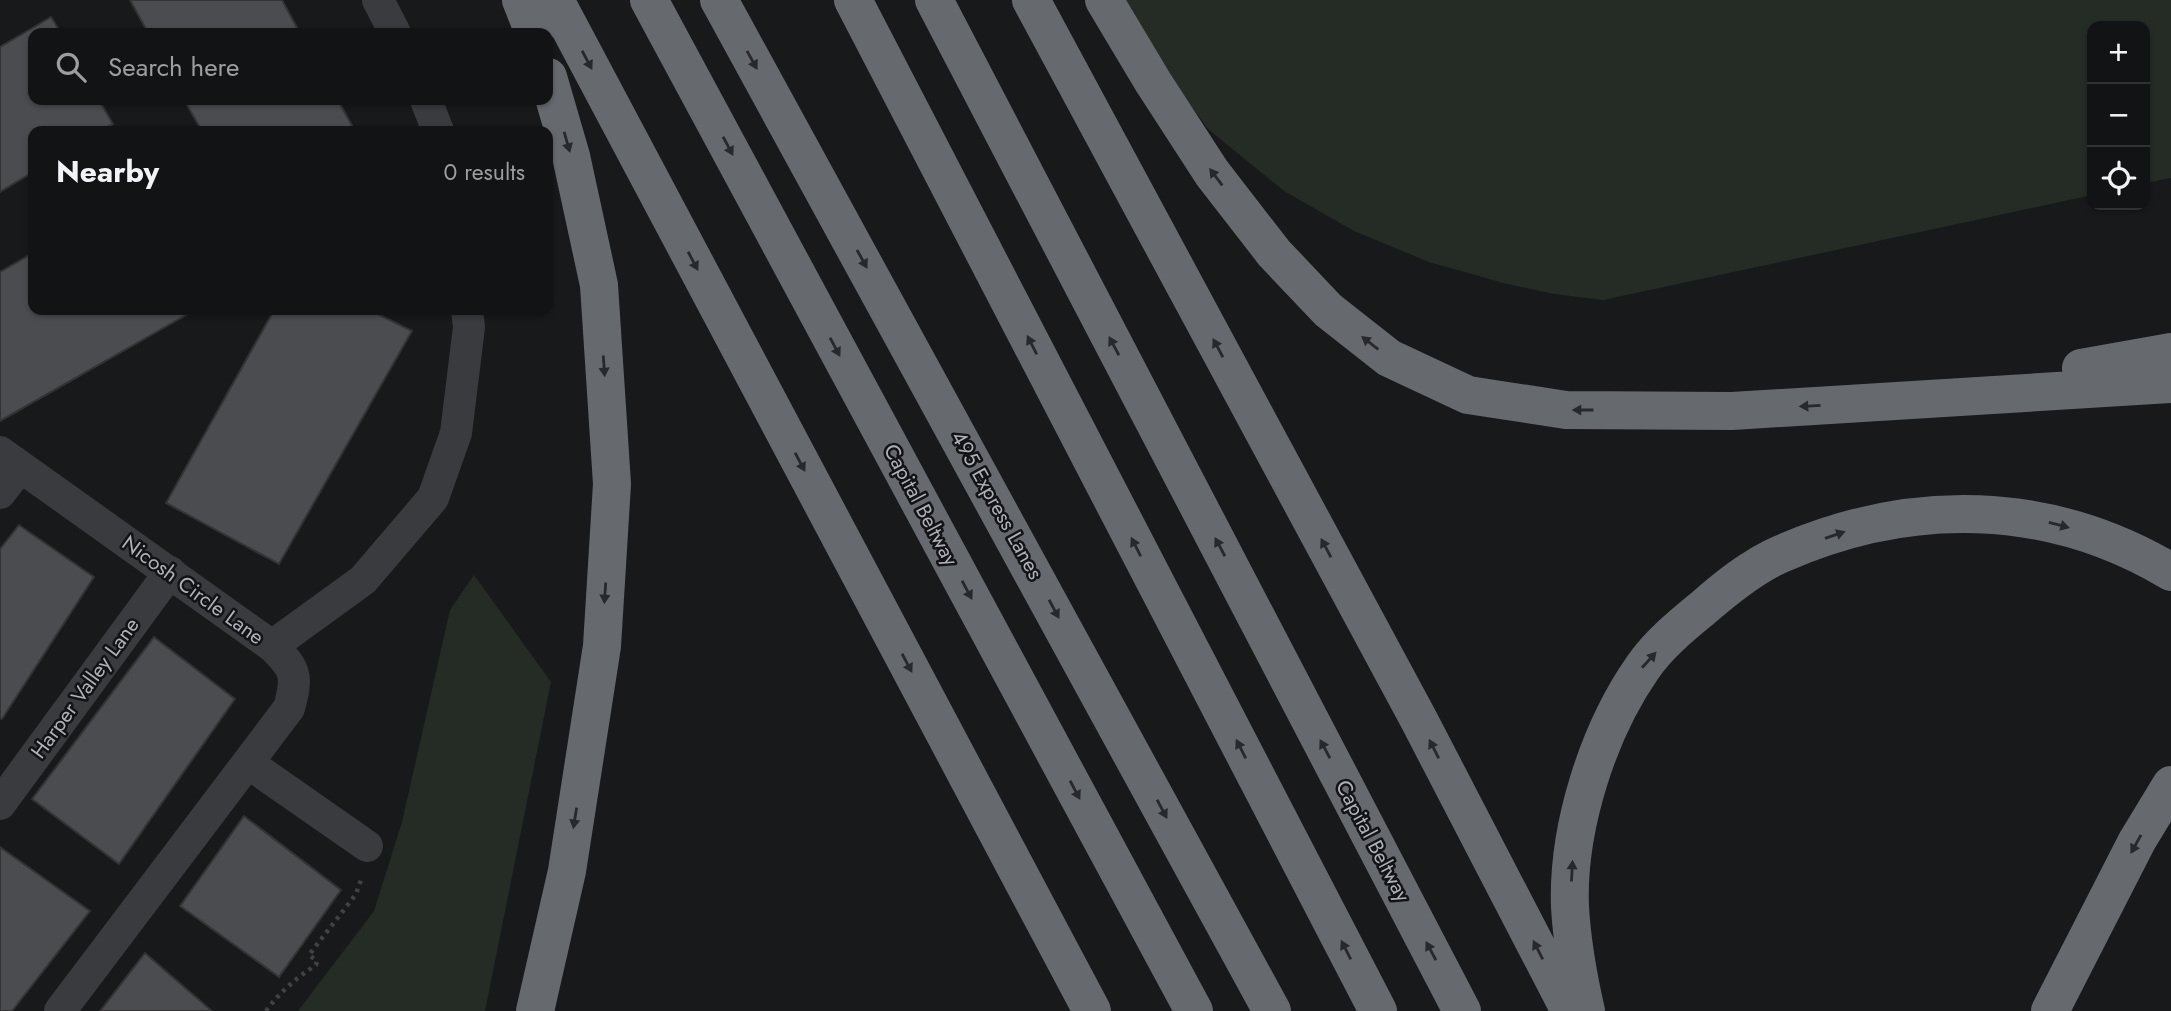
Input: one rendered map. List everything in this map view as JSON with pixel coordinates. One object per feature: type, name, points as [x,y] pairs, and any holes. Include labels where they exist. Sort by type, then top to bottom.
[{"type":"highway","points":[[521,0],[532,28]]},
{"type":"highway","points":[[555,0],[1092,1011]]},
{"type":"highway","name":"Capital Beltway","points":[[649,0],[1194,1011]]},
{"type":"highway","name":"495 Express Lanes","points":[[719,0],[1272,1011]]},
{"type":"highway","points":[[853,0],[1378,1011]]},
{"type":"highway","name":"Capital Beltway","points":[[934,0],[1462,1011]]},
{"type":"highway","points":[[1031,0],[1419,720],[1570,1011]]},
{"type":"highway","points":[[1104,0],[1212,173],[1274,253],[1328,310],[1389,358],[1468,395],[1566,410],[1732,411],[2171,384]]},
{"type":"highway","points":[[535,1011],[567,871],[602,646],[612,484],[598,285],[571,156],[553,94]]},
{"type":"highway","points":[[1878,402],[2171,352]]},
{"type":"highway","points":[[1586,1011],[1575,962],[1570,905],[1573,851],[1583,801],[1618,710],[1643,666],[1683,624],[1727,588],[1779,554],[1861,526],[1914,516],[1968,513],[2039,520],[2094,534],[2146,557],[2171,572]]},
{"type":"highway","points":[[2050,1011],[2137,841],[2171,786]]},
{"type":"street","points":[[378,0],[392,28]]},
{"type":"street","points":[[428,105],[437,126]]},
{"type":"street","points":[[272,646],[363,580],[433,498],[456,433],[469,327],[468,315]]},
{"type":"street","points":[[0,493],[10,459]]},
{"type":"street","name":"Nicosh Circle Lane","points":[[10,459],[272,646],[291,664],[295,687],[289,708],[60,1011]]},
{"type":"street","name":"Harper Valley Lane","points":[[0,804],[170,572]]},
{"type":"street","points":[[248,763],[367,846]]},
{"type":"path","points":[[266,1011],[296,978],[316,965],[317,961],[309,955],[356,894],[363,875],[367,846]]},
{"type":"shaded area","points":[[1113,0],[2171,0],[2171,178],[2150,182],[2150,21],[2087,21],[2087,196],[1603,300],[1554,294],[1507,284],[1429,262],[1354,231],[1284,191],[1208,129]]},
{"type":"shaded area","points":[[474,575],[551,682],[485,1011],[298,1011],[374,911],[402,822],[450,610]]},
{"type":"building","points":[[130,0],[282,0],[297,28],[145,28]]},
{"type":"building","points":[[51,17],[58,28],[32,28]]},
{"type":"building","points":[[28,31],[28,105],[102,105],[113,124],[28,126],[28,175],[0,192],[0,47]]},
{"type":"building","points":[[187,105],[341,105],[352,126],[199,126]]},
{"type":"building","points":[[28,256],[28,315],[186,315],[0,421],[0,272]]},
{"type":"building","points":[[271,315],[380,315],[412,331],[279,564],[166,503]]},
{"type":"building","points":[[19,525],[94,577],[2,719],[0,549]]},
{"type":"building","points":[[154,637],[235,699],[119,864],[32,799]]},
{"type":"building","points":[[244,816],[341,890],[279,977],[180,906]]},
{"type":"building","points":[[0,847],[90,911],[12,1011],[0,1011]]},
{"type":"building","points":[[145,953],[212,1011],[100,1011]]}]
